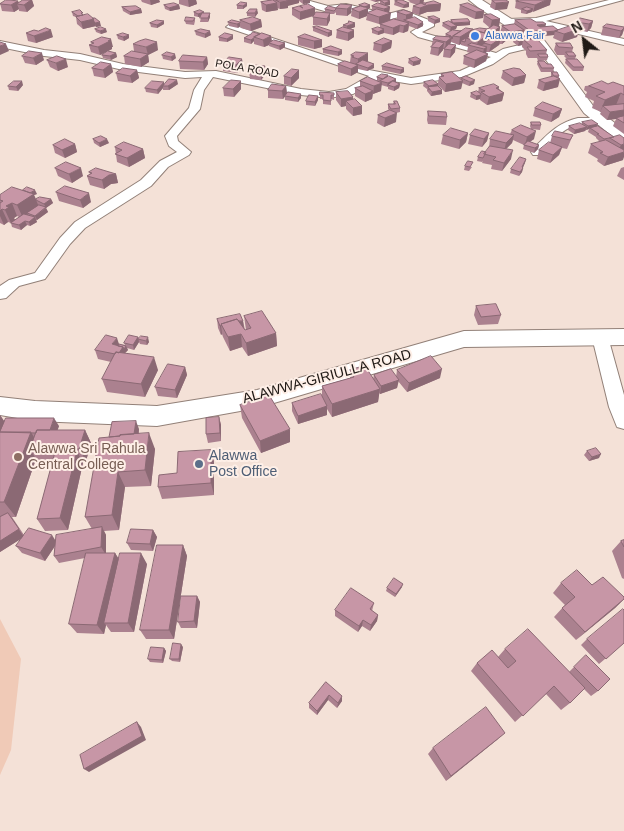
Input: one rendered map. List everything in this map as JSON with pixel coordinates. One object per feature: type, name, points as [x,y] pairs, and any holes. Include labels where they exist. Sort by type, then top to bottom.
[{"type":"main road","points":[[475,0],[486,10],[540,43],[565,76],[577,96],[601,121],[624,138]]},
{"type":"main road","name":"ALAWWA-GIRIULLA ROAD","points":[[0,406],[35,411],[157,416],[257,398],[464,338],[624,337]]},
{"type":"street","points":[[514,26],[619,0]]},
{"type":"street","points":[[310,4],[328,9],[346,7],[383,17],[407,14],[431,24],[416,32],[421,35],[498,55]]},
{"type":"street","points":[[514,26],[624,42]]},
{"type":"street","points":[[230,27],[368,73],[412,81],[446,78],[474,69],[490,62],[498,55],[519,47],[540,43]]},
{"type":"street","name":"POLA ROAD","points":[[0,44],[44,53],[80,57],[157,73],[216,74],[301,92],[329,95],[349,92],[377,76],[384,75]]},
{"type":"street","points":[[0,294],[14,283],[40,276],[65,241],[80,225],[137,187],[146,184],[164,164],[185,152],[173,143],[171,136],[194,109],[200,90],[210,74]]},
{"type":"street","points":[[537,152],[566,123],[582,120],[601,121]]},
{"type":"street","points":[[600,337],[618,407],[624,422]]},
{"type":"shaded area","points":[[0,619],[21,659],[11,750],[0,775]]},
{"type":"building","points":[[6,0],[18,1],[11,5],[0,4]]},
{"type":"building","points":[[23,0],[31,0],[24,5],[17,4]]},
{"type":"building","points":[[273,0],[277,3],[266,5],[261,2]]},
{"type":"building","points":[[380,0],[387,0],[390,1],[385,3]]},
{"type":"building","points":[[399,0],[409,3],[404,5],[395,1]]},
{"type":"building","points":[[492,0],[506,0],[509,2],[496,3]]},
{"type":"building","points":[[546,0],[535,5],[516,1]]},
{"type":"building","points":[[434,1],[441,4],[420,8],[413,6],[421,3],[425,5]]},
{"type":"building","points":[[241,2],[247,3],[243,6],[237,5]]},
{"type":"building","points":[[174,3],[179,5],[169,8],[164,5]]},
{"type":"building","points":[[365,3],[370,5],[364,7],[359,5]]},
{"type":"building","points":[[378,3],[390,7],[384,9],[372,6]]},
{"type":"building","points":[[468,3],[484,11],[476,12],[460,5]]},
{"type":"building","points":[[308,4],[315,8],[300,12],[292,8],[299,6],[303,8],[300,6]]},
{"type":"building","points":[[341,4],[352,5],[347,9],[336,8]]},
{"type":"building","points":[[136,6],[141,9],[130,12],[122,7]]},
{"type":"building","points":[[329,6],[336,9],[334,11],[325,9]]},
{"type":"building","points":[[361,6],[369,8],[359,12],[352,9]]},
{"type":"building","points":[[527,7],[533,9],[527,11],[522,9]]},
{"type":"building","points":[[250,9],[257,9],[255,13],[247,13]]},
{"type":"building","points":[[377,9],[391,13],[379,17],[367,13]]},
{"type":"building","points":[[80,10],[83,15],[78,16],[72,12]]},
{"type":"building","points":[[200,10],[204,12],[198,14],[194,12]]},
{"type":"building","points":[[404,10],[413,13],[406,15],[397,12]]},
{"type":"building","points":[[316,12],[330,13],[327,19],[313,17]]},
{"type":"building","points":[[202,13],[210,13],[208,18],[200,18]]},
{"type":"building","points":[[88,14],[94,19],[81,22],[76,17]]},
{"type":"building","points":[[491,14],[500,19],[492,20],[484,15]]},
{"type":"building","points":[[434,16],[440,19],[435,20],[428,17]]},
{"type":"building","points":[[186,17],[195,18],[193,21],[185,21]]},
{"type":"building","points":[[253,17],[261,20],[250,24],[240,20]]},
{"type":"building","points":[[415,17],[423,22],[418,25],[404,20]]},
{"type":"building","points":[[93,18],[95,18],[100,22],[95,23]]},
{"type":"building","points":[[580,18],[593,21],[589,24],[576,22]]},
{"type":"building","points":[[394,19],[409,23],[393,28],[380,24]]},
{"type":"building","points":[[468,19],[470,22],[453,23],[451,20]]},
{"type":"building","points":[[531,19],[546,24],[537,25],[540,27],[553,26],[558,30],[532,32],[515,20]]},
{"type":"building","points":[[157,20],[164,21],[157,25],[150,23]]},
{"type":"building","points":[[232,20],[240,22],[240,23],[228,22]]},
{"type":"building","points":[[349,21],[355,23],[347,26],[343,25],[348,23]]},
{"type":"building","points":[[449,21],[457,26],[451,27],[443,23]]},
{"type":"building","points":[[515,24],[524,30],[511,32],[502,26]]},
{"type":"building","points":[[607,24],[624,28],[621,31],[603,27]]},
{"type":"building","points":[[494,25],[500,27],[491,33],[485,31]]},
{"type":"building","points":[[317,26],[332,31],[328,33],[313,27]]},
{"type":"building","points":[[570,26],[579,29],[564,34],[555,31]]},
{"type":"building","points":[[101,27],[106,29],[100,31],[95,29]]},
{"type":"building","points":[[343,27],[354,30],[348,33],[337,30]]},
{"type":"building","points":[[378,27],[384,29],[378,32],[372,29]]},
{"type":"building","points":[[46,28],[51,30],[34,36],[26,33],[34,30],[38,31]]},
{"type":"building","points":[[466,28],[473,29],[460,37],[453,36]]},
{"type":"building","points":[[480,28],[488,29],[485,33],[473,32],[473,30]]},
{"type":"building","points":[[201,29],[210,31],[205,34],[195,31]]},
{"type":"building","points":[[453,30],[461,31],[453,36],[452,39],[452,37],[449,37],[451,36],[446,34]]},
{"type":"building","points":[[477,31],[489,34],[478,42],[466,38]]},
{"type":"building","points":[[253,32],[260,34],[251,40],[244,38],[251,34]]},
{"type":"building","points":[[123,33],[129,35],[123,37],[117,35]]},
{"type":"building","points":[[225,33],[233,35],[227,39],[219,37]]},
{"type":"building","points":[[262,33],[271,36],[263,40],[254,37]]},
{"type":"building","points":[[305,34],[322,40],[314,41],[298,37]]},
{"type":"building","points":[[503,34],[509,36],[500,40],[501,38],[498,37]]},
{"type":"building","points":[[437,36],[452,37],[446,42],[433,39]]},
{"type":"building","points":[[494,36],[501,38],[491,45],[484,43]]},
{"type":"building","points":[[527,36],[531,39],[519,42],[514,38]]},
{"type":"building","points":[[102,37],[111,39],[98,47],[89,45],[94,43],[91,42]]},
{"type":"building","points":[[384,38],[392,41],[382,45],[374,43]]},
{"type":"building","points":[[146,39],[157,42],[146,47],[133,44],[139,41]]},
{"type":"building","points":[[537,39],[547,50],[530,51],[527,47],[532,47],[524,40]]},
{"type":"building","points":[[274,40],[285,43],[279,46],[269,43]]},
{"type":"building","points":[[437,41],[444,43],[439,48],[431,47]]},
{"type":"building","points":[[472,43],[487,47],[484,49],[468,45]]},
{"type":"building","points":[[556,43],[570,43],[573,48],[559,47]]},
{"type":"building","points":[[449,44],[456,45],[451,50],[444,49]]},
{"type":"building","points":[[331,46],[342,50],[338,52],[323,49]]},
{"type":"building","points":[[477,50],[488,54],[475,60],[464,56]]},
{"type":"building","points":[[29,51],[42,53],[33,58],[22,56]]},
{"type":"building","points":[[108,51],[116,53],[110,56],[102,55]]},
{"type":"building","points":[[132,51],[148,54],[140,59],[124,56]]},
{"type":"building","points":[[167,52],[175,54],[171,57],[162,55]]},
{"type":"building","points":[[356,52],[368,53],[358,59],[351,55]]},
{"type":"building","points":[[566,52],[573,52],[576,56],[569,56]]},
{"type":"building","points":[[538,54],[547,54],[548,57],[540,57]]},
{"type":"building","points":[[183,55],[207,57],[203,62],[179,61]]},
{"type":"building","points":[[57,56],[66,59],[56,63],[47,60]]},
{"type":"building","points":[[229,57],[242,59],[236,65],[223,64]]},
{"type":"building","points":[[416,57],[421,60],[413,62],[409,59]]},
{"type":"building","points":[[566,59],[577,59],[584,67],[574,67]]},
{"type":"building","points":[[363,60],[374,64],[368,68],[356,64]]},
{"type":"building","points":[[345,61],[358,65],[351,69],[338,64]]},
{"type":"building","points":[[538,61],[551,64],[554,68],[542,68]]},
{"type":"building","points":[[101,62],[111,64],[103,70],[92,68]]},
{"type":"building","points":[[387,63],[404,68],[401,70],[382,66]]},
{"type":"building","points":[[254,65],[265,66],[261,72],[249,71]]},
{"type":"building","points":[[123,68],[137,70],[130,76],[116,73]]},
{"type":"building","points":[[514,68],[520,69],[526,75],[514,78],[503,71]]},
{"type":"building","points":[[292,69],[299,70],[291,78],[284,76]]},
{"type":"building","points":[[452,72],[463,81],[446,84],[439,77],[444,76],[441,74]]},
{"type":"building","points":[[552,72],[557,72],[559,76],[554,76]]},
{"type":"building","points":[[382,74],[388,75],[383,79],[377,77]]},
{"type":"building","points":[[389,76],[396,79],[388,83],[380,81]]},
{"type":"building","points":[[466,76],[475,80],[470,82],[461,78]]},
{"type":"building","points":[[554,76],[560,79],[545,83],[539,80]]},
{"type":"building","points":[[368,77],[382,83],[374,86],[360,81]]},
{"type":"building","points":[[169,79],[177,80],[168,86],[163,86]]},
{"type":"building","points":[[231,80],[241,81],[233,89],[223,88]]},
{"type":"building","points":[[433,80],[438,84],[429,86],[424,82]]},
{"type":"building","points":[[14,81],[22,81],[16,87],[8,86]]},
{"type":"building","points":[[152,81],[164,82],[157,90],[145,88]]},
{"type":"building","points":[[393,81],[400,84],[394,87],[388,85]]},
{"type":"building","points":[[602,81],[608,84],[613,82],[624,86],[624,95],[621,93],[605,100],[596,96],[605,92],[589,86]]},
{"type":"building","points":[[272,84],[286,86],[282,91],[268,90]]},
{"type":"building","points":[[494,84],[499,87],[496,88],[504,93],[489,97],[481,92],[485,91],[479,88]]},
{"type":"building","points":[[363,86],[373,91],[365,94],[355,88]]},
{"type":"building","points":[[438,86],[442,90],[432,92],[428,87]]},
{"type":"building","points":[[348,91],[353,97],[341,99],[336,92]]},
{"type":"building","points":[[477,91],[481,95],[476,96],[471,93]]},
{"type":"building","points":[[288,92],[301,94],[298,98],[285,96]]},
{"type":"building","points":[[320,92],[334,93],[334,95],[331,95],[331,101],[323,100],[323,95],[320,95]]},
{"type":"building","points":[[309,95],[318,96],[315,102],[306,101]]},
{"type":"building","points":[[355,99],[362,106],[353,108],[346,101]]},
{"type":"building","points":[[394,101],[397,101],[400,108],[391,109],[388,104],[395,104]]},
{"type":"building","points":[[543,102],[562,109],[553,114],[535,108]]},
{"type":"building","points":[[624,104],[624,110],[610,112],[603,106]]},
{"type":"building","points":[[390,110],[397,113],[385,118],[378,115]]},
{"type":"building","points":[[428,111],[446,112],[447,117],[429,116]]},
{"type":"building","points":[[624,116],[624,123],[616,118]]},
{"type":"building","points":[[592,120],[598,124],[588,126],[582,122]]},
{"type":"building","points":[[531,122],[540,122],[541,125],[532,125]]},
{"type":"building","points":[[580,123],[587,127],[575,130],[569,126]]},
{"type":"building","points":[[521,125],[536,131],[527,137],[512,130]]},
{"type":"building","points":[[598,126],[614,137],[604,139],[590,128]]},
{"type":"building","points":[[451,128],[468,133],[460,140],[443,135]]},
{"type":"building","points":[[475,129],[489,133],[484,139],[470,135]]},
{"type":"building","points":[[496,131],[514,135],[506,143],[490,139]]},
{"type":"building","points":[[555,131],[573,135],[570,140],[552,136]]},
{"type":"building","points":[[620,135],[624,138],[624,144],[621,145],[610,138]]},
{"type":"building","points":[[101,136],[107,139],[99,143],[93,139]]},
{"type":"building","points":[[65,139],[75,144],[62,150],[53,145]]},
{"type":"building","points":[[606,140],[624,150],[624,152],[608,157],[600,153],[603,152],[591,144]]},
{"type":"building","points":[[528,141],[539,145],[535,148],[524,145]]},
{"type":"building","points":[[124,142],[143,149],[127,158],[115,154],[122,150],[115,147]]},
{"type":"building","points":[[549,142],[562,147],[553,155],[539,150]]},
{"type":"building","points":[[490,146],[513,150],[504,163],[493,160],[496,157],[484,154]]},
{"type":"building","points":[[482,151],[486,152],[483,158],[478,157]]},
{"type":"building","points":[[520,157],[526,159],[520,172],[511,169]]},
{"type":"building","points":[[468,161],[473,162],[470,167],[465,166]]},
{"type":"building","points":[[66,162],[81,168],[69,174],[55,168]]},
{"type":"building","points":[[96,168],[116,174],[109,175],[102,180],[87,176],[92,173],[89,172]]},
{"type":"building","points":[[65,186],[89,193],[80,200],[56,192]]},
{"type":"building","points":[[12,187],[34,194],[17,205],[12,203],[6,206],[9,207],[5,210],[2,209],[0,211],[0,203],[3,201],[0,200],[0,195]]},
{"type":"building","points":[[27,187],[35,190],[30,193],[23,190]]},
{"type":"building","points":[[40,197],[51,199],[44,204],[36,200]]},
{"type":"building","points":[[39,205],[46,207],[35,216],[27,213]]},
{"type":"building","points":[[24,214],[35,217],[29,222],[25,221],[19,225],[11,223]]},
{"type":"building","points":[[496,304],[501,315],[481,317],[476,306]]},
{"type":"building","points":[[262,311],[276,333],[246,343],[241,334],[228,337],[221,324],[237,319],[245,330],[251,328],[244,316]]},
{"type":"building","points":[[240,314],[243,321],[237,319],[220,326],[217,319]]},
{"type":"building","points":[[106,335],[117,338],[112,344],[123,347],[119,353],[95,350]]},
{"type":"building","points":[[129,335],[138,337],[133,345],[124,343]]},
{"type":"building","points":[[141,336],[148,337],[146,341],[138,339]]},
{"type":"building","points":[[116,352],[154,357],[141,384],[102,379]]},
{"type":"building","points":[[431,356],[442,369],[409,383],[397,370]]},
{"type":"building","points":[[168,364],[185,367],[175,390],[155,387]]},
{"type":"building","points":[[365,366],[380,389],[332,404],[322,386],[354,377],[350,370]]},
{"type":"building","points":[[391,369],[399,380],[381,386],[374,375]]},
{"type":"building","points":[[321,394],[327,406],[298,416],[292,403]]},
{"type":"building","points":[[269,395],[290,429],[260,441],[240,405]]},
{"type":"building","points":[[219,417],[220,433],[206,434],[206,418]]},
{"type":"building","points":[[6,418],[54,418],[50,430],[37,430],[36,433],[0,432]]},
{"type":"building","points":[[136,421],[134,434],[109,437],[112,422]]},
{"type":"building","points":[[37,430],[85,430],[79,449],[30,449]]},
{"type":"building","points":[[0,432],[31,432],[4,502],[0,502]]},
{"type":"building","points":[[149,433],[145,470],[118,472],[112,515],[85,517],[99,438]]},
{"type":"building","points":[[596,448],[601,454],[592,457],[587,451]]},
{"type":"building","points":[[211,450],[211,483],[158,487],[159,475],[177,473],[178,452]]},
{"type":"building","points":[[77,451],[60,518],[37,519],[55,452]]},
{"type":"building","points":[[8,513],[19,529],[0,541],[0,517]]},
{"type":"building","points":[[102,527],[101,547],[54,556],[56,535]]},
{"type":"building","points":[[29,528],[52,535],[40,553],[16,546]]},
{"type":"building","points":[[131,529],[153,530],[150,544],[127,543]]},
{"type":"building","points":[[157,545],[183,545],[169,630],[140,630]]},
{"type":"building","points":[[86,553],[115,553],[97,625],[69,624]]},
{"type":"building","points":[[120,553],[141,553],[128,623],[104,623]]},
{"type":"building","points":[[577,570],[592,585],[603,577],[624,597],[585,632],[562,608],[575,597],[561,583]]},
{"type":"building","points":[[394,578],[403,584],[396,594],[387,588]]},
{"type":"building","points":[[351,588],[374,603],[370,609],[378,615],[371,625],[363,620],[359,626],[335,610]]},
{"type":"building","points":[[181,596],[197,596],[194,621],[178,622]]},
{"type":"building","points":[[623,609],[624,643],[606,659],[587,639]]},
{"type":"building","points":[[528,629],[585,688],[570,703],[554,686],[523,716],[477,663],[492,650],[508,668],[516,661],[505,649]]},
{"type":"building","points":[[173,643],[181,644],[179,659],[170,659]]},
{"type":"building","points":[[151,647],[164,648],[162,660],[148,659]]},
{"type":"building","points":[[586,655],[610,679],[598,691],[574,667]]},
{"type":"building","points":[[326,682],[342,696],[338,703],[329,695],[317,711],[309,703]]},
{"type":"building","points":[[486,707],[505,733],[451,776],[433,748]]},
{"type":"building","points":[[137,722],[142,736],[84,769],[80,755]]},
{"type":"place","name":"Alawwa Fair","points":[[475,36]]},
{"type":"place","name":"Alawwa Sri Rahula Central College","points":[[18,457]]},
{"type":"place","name":"Alawwa Post Office","points":[[199,464]]}]
